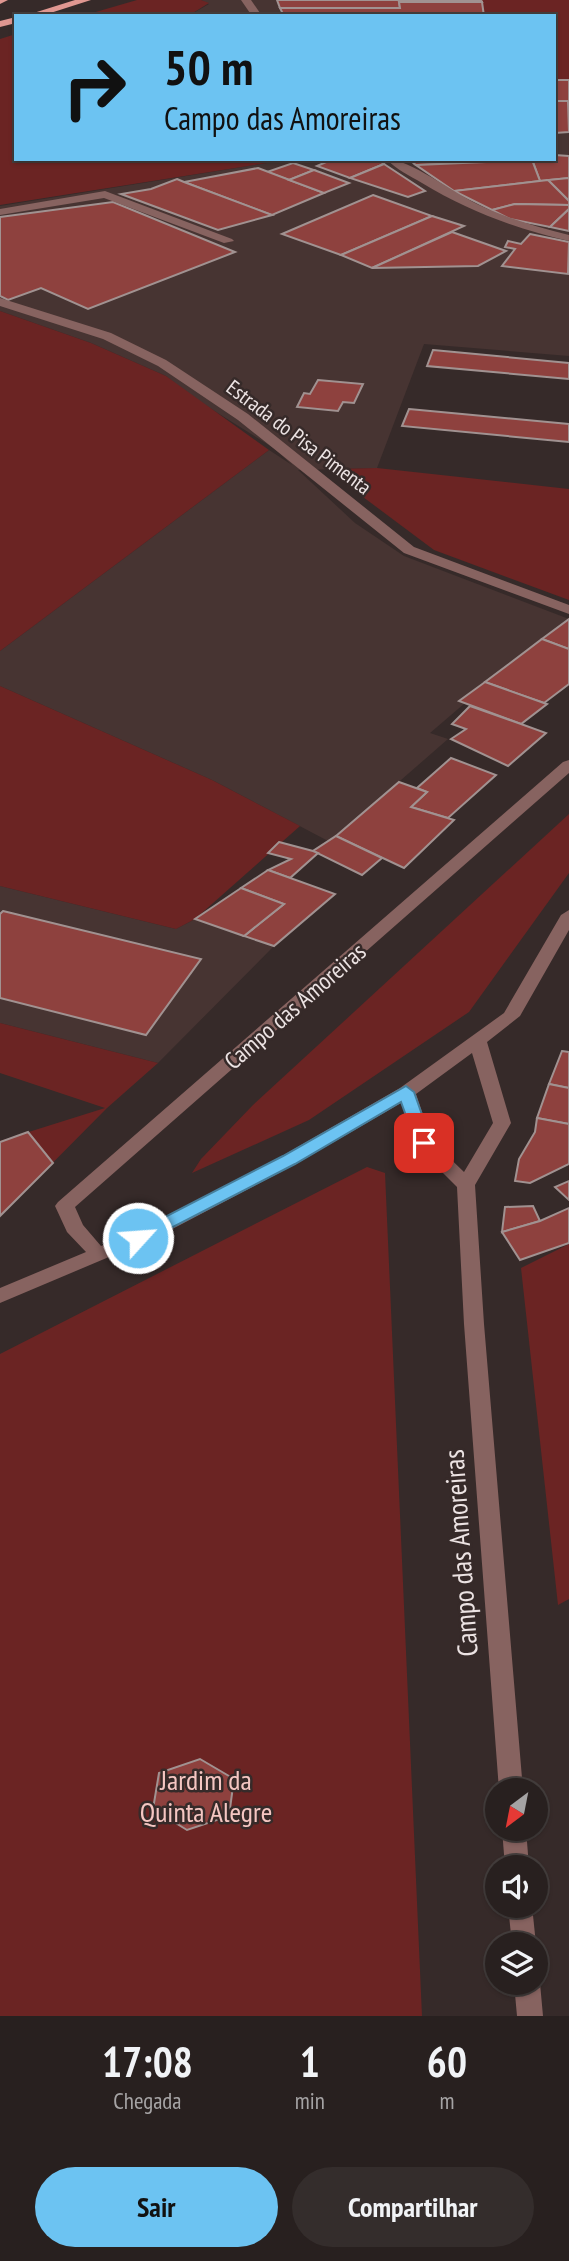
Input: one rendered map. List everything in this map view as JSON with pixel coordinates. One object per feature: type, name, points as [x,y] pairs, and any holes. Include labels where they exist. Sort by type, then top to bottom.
[{"type":"main road","points":[[36,14],[86,0]]},
{"type":"street","points":[[394,161],[437,189],[495,218],[569,238]]},
{"type":"street","points":[[0,212],[105,194],[228,241]]},
{"type":"street","name":"Estrada do Pisa Pimenta","points":[[0,302],[107,336],[162,363],[243,417],[408,550],[569,610]]},
{"type":"street","name":"Campo das Amoreiras","points":[[99,1255],[74,1228],[65,1206],[569,765]]},
{"type":"street","points":[[0,1296],[154,1231],[277,1166],[406,1092],[511,1016],[569,915]]},
{"type":"street","points":[[406,1092],[424,1143],[466,1185],[502,1123],[478,1042]]},
{"type":"street","name":"Campo das Amoreiras","points":[[466,1185],[474,1324],[510,1778]]},
{"type":"street","points":[[528,1995],[530,2016]]},
{"type":"shaded area","points":[[201,0],[481,0],[484,14],[192,14],[209,4]]},
{"type":"shaded area","points":[[556,80],[569,80],[569,356],[424,344],[377,468],[298,470],[355,523],[404,556],[569,619],[460,701],[465,703],[430,733],[448,739],[330,842],[212,780],[0,686],[0,651],[269,450],[292,465],[275,449],[189,395],[166,376],[91,343],[0,311],[0,206],[280,161],[556,161]]},
{"type":"shaded area","points":[[0,886],[176,929],[195,919],[274,946],[158,1063],[0,1023]]},
{"type":"green space","points":[[137,0],[201,0],[209,3],[191,14],[89,14]]},
{"type":"green space","points":[[481,0],[569,0],[569,80],[556,80],[556,14],[484,14]]},
{"type":"green space","points":[[14,35],[14,161],[279,161],[0,205],[0,39]]},
{"type":"green space","points":[[0,311],[91,343],[166,376],[269,450],[0,651]]},
{"type":"green space","points":[[377,468],[569,489],[569,600],[434,550],[351,488],[333,469]]},
{"type":"green space","points":[[0,686],[212,780],[300,826],[195,919],[176,929],[0,886]]},
{"type":"green space","points":[[569,814],[569,873],[469,1012],[309,1120],[192,1173],[201,1159],[253,1105]]},
{"type":"green space","points":[[0,1023],[158,1063],[107,1108],[0,1216],[0,1141],[105,1108],[0,1073]]},
{"type":"green space","name":"Jardim da Quinta Alegre","points":[[367,1167],[385,1173],[422,2016],[0,2016],[0,1354]]},
{"type":"green space","points":[[569,1244],[569,1599],[558,1605],[521,1268]]},
{"type":"building","points":[[277,0],[482,2],[399,2],[400,8],[280,8]]},
{"type":"building","points":[[399,2],[482,2],[484,14],[283,14],[280,8],[400,8]]},
{"type":"building","points":[[556,80],[569,80],[569,101],[556,101]]},
{"type":"building","points":[[556,101],[568,101],[569,132],[556,133]]},
{"type":"building","points":[[556,155],[569,156],[569,178],[540,181],[533,161],[556,161]]},
{"type":"building","points":[[328,161],[380,161],[384,164],[350,178],[317,166]]},
{"type":"building","points":[[411,161],[509,161],[416,165]]},
{"type":"building","points":[[532,161],[540,181],[454,191],[416,165]]},
{"type":"building","points":[[293,163],[314,170],[289,180],[267,172]]},
{"type":"building","points":[[384,164],[425,191],[408,197],[350,178]]},
{"type":"building","points":[[258,168],[324,193],[272,215],[184,182]]},
{"type":"building","points":[[314,170],[349,183],[324,193],[289,180]]},
{"type":"building","points":[[569,178],[569,201],[548,180]]},
{"type":"building","points":[[177,179],[272,215],[218,230],[121,194],[151,189]]},
{"type":"building","points":[[548,180],[569,201],[569,205],[515,204],[492,210],[454,191]]},
{"type":"building","points":[[373,195],[432,216],[341,255],[282,234]]},
{"type":"building","points":[[113,202],[235,252],[88,309],[41,288],[8,300],[0,296],[0,217]]},
{"type":"building","points":[[515,204],[569,205],[569,209],[550,227],[510,219],[492,210]]},
{"type":"building","points":[[569,209],[569,231],[550,227]]},
{"type":"building","points":[[432,216],[464,226],[372,268],[341,255]]},
{"type":"building","points":[[452,232],[506,251],[478,266],[372,268]]},
{"type":"building","points":[[530,234],[569,242],[568,274],[502,266],[515,249],[505,247],[508,241],[521,244]]},
{"type":"building","points":[[433,350],[569,363],[569,379],[427,366]]},
{"type":"building","points":[[318,380],[363,384],[354,403],[343,402],[338,411],[297,407],[304,393],[310,394]]},
{"type":"building","points":[[409,409],[569,424],[569,442],[402,426]]},
{"type":"building","points":[[569,619],[569,649],[542,639]]},
{"type":"building","points":[[542,639],[569,649],[569,684],[544,703],[485,682]]},
{"type":"building","points":[[485,682],[547,704],[521,724],[459,701]]},
{"type":"building","points":[[470,706],[546,733],[508,766],[451,739],[466,729],[452,724]]},
{"type":"building","points":[[451,758],[496,775],[448,818],[411,807],[427,792],[417,788]]},
{"type":"building","points":[[399,782],[427,792],[411,807],[454,820],[404,868],[336,836]]},
{"type":"building","points":[[336,836],[382,858],[362,875],[313,851]]},
{"type":"building","points":[[279,842],[318,853],[290,878],[268,870],[291,859],[268,853]]},
{"type":"building","points":[[268,870],[335,894],[274,946],[244,936],[284,904],[241,888]]},
{"type":"building","points":[[241,888],[284,904],[244,936],[195,919]]},
{"type":"building","points":[[3,911],[201,959],[146,1035],[0,998],[0,914]]},
{"type":"building","points":[[562,1051],[569,1052],[569,1088],[549,1084]]},
{"type":"building","points":[[549,1084],[569,1088],[569,1124],[537,1118]]},
{"type":"building","points":[[537,1118],[569,1124],[569,1164],[530,1183],[515,1181],[519,1159],[535,1132]]},
{"type":"building","points":[[28,1132],[53,1163],[0,1216],[0,1142]]},
{"type":"building","points":[[569,1181],[569,1200],[555,1187]]},
{"type":"building","points":[[533,1206],[540,1221],[502,1232],[505,1207]]},
{"type":"building","points":[[569,1208],[569,1243],[520,1260],[502,1232],[540,1221]]},
{"type":"building","points":[[200,1759],[234,1779],[229,1816],[187,1830],[153,1809],[159,1773]]},
{"type":"route","points":[[138,1238],[289,1160],[406,1092],[424,1143]]}]
